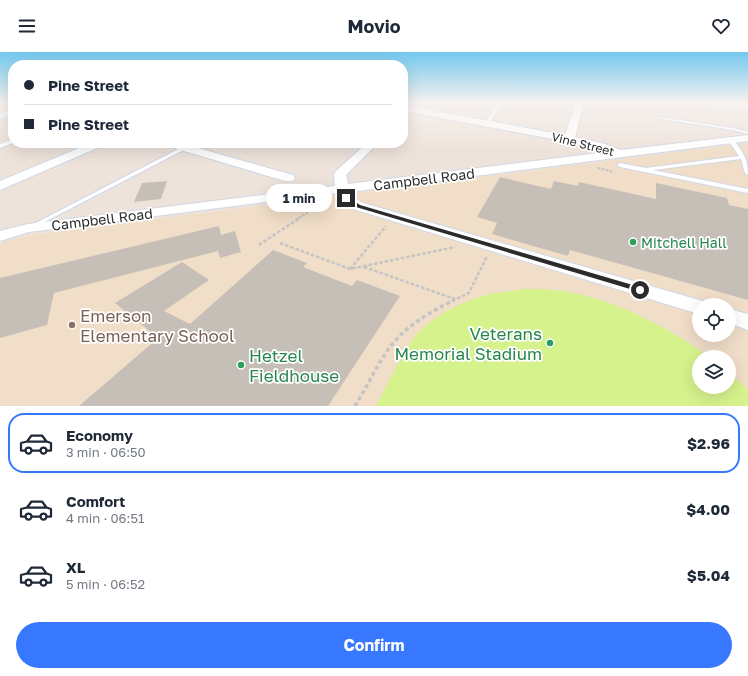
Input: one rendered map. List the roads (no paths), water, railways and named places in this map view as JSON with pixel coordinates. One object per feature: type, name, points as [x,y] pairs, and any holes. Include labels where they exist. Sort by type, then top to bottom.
[{"type":"street","name":"Vine Street","points":[[452,119],[602,146],[620,160]]},
{"type":"street","points":[[569,139],[575,119]]},
{"type":"street","name":"Campbell Road","points":[[0,236],[28,228],[342,189],[620,160],[748,138]]},
{"type":"street","points":[[0,186],[88,148]]},
{"type":"street","points":[[199,148],[289,178]]},
{"type":"street","points":[[369,148],[340,174],[342,189],[347,199],[358,206],[692,305]]},
{"type":"street","name":"Campbell Road","points":[[0,227],[28,228]]},
{"type":"street","points":[[736,318],[748,322]]},
{"type":"lane","points":[[486,124],[490,119]]},
{"type":"lane","points":[[665,119],[733,129],[748,133]]},
{"type":"lane","points":[[731,140],[744,157],[748,173]]},
{"type":"lane","points":[[28,228],[184,148]]},
{"type":"lane","points":[[642,170],[744,157]]},
{"type":"lane","points":[[620,160],[642,170],[748,191]]},
{"type":"place","name":"Mitchell Hall","points":[[633,242]]},
{"type":"place","name":"Emerson Elementary School","points":[[72,325]]},
{"type":"place","name":"Veterans Memorial Stadium","points":[[550,343]]},
{"type":"place","name":"Hetzel Fieldhouse","points":[[241,365]]}]
